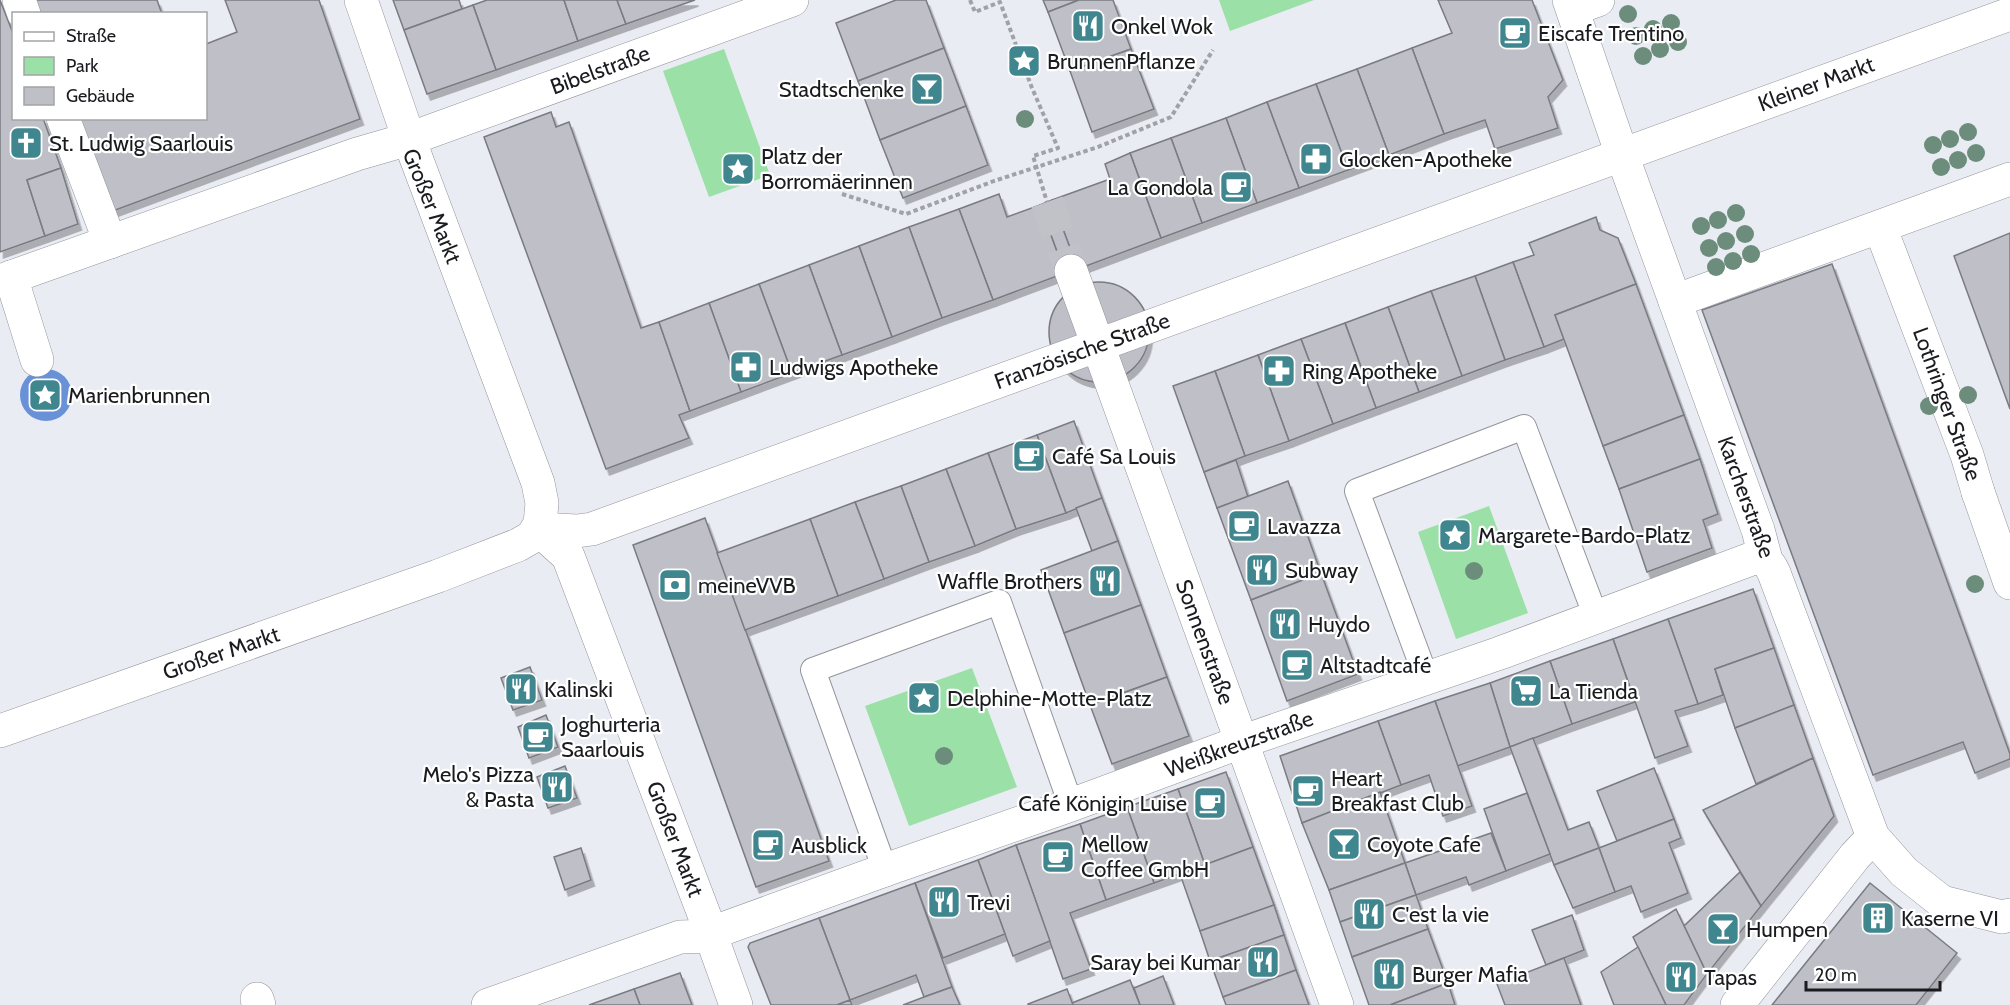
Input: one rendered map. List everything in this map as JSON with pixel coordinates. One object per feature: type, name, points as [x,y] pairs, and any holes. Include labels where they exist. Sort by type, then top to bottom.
[{"type":"street","points":[[361,0],[409,139]]},
{"type":"street","name":"Bibelstraße","points":[[409,139],[792,0]]},
{"type":"street","name":"Karcherstraße","points":[[1580,3],[1622,155],[1758,530],[1766,560],[1774,573],[1873,837],[1904,872],[1942,902],[2002,917],[2010,915]]},
{"type":"street","name":"Kleiner Markt","points":[[1622,155],[2010,14]]},
{"type":"street","points":[[64,120],[110,242]]},
{"type":"street","name":"Großer Markt","points":[[0,731],[438,576],[518,545],[532,537],[538,529],[542,514],[538,483],[409,139],[357,154],[6,279],[37,360]]},
{"type":"street","name":"Französische Straße","points":[[538,529],[592,530],[1622,155]]},
{"type":"street","points":[[1675,301],[2010,179]]},
{"type":"street","name":"Lothringer Straße","points":[[1880,227],[1967,455],[2010,583]]},
{"type":"street","name":"Sonnenstraße","points":[[1071,271],[1337,1005]]},
{"type":"street","name":"Großer Markt","points":[[538,529],[568,556],[714,936],[713,941],[736,1005]]},
{"type":"street","name":"Weißkreuzstraße","points":[[714,936],[717,931],[1241,742],[1500,653],[1751,559],[1766,560]]},
{"type":"street","points":[[1737,1005],[1855,856],[1873,837]]},
{"type":"street","points":[[488,1005],[680,937],[714,936]]},
{"type":"lane","points":[[1426,677],[1357,491],[1524,427],[1596,617]]},
{"type":"lane","points":[[885,870],[813,670],[999,602],[1071,805]]},
{"type":"path","points":[[970,0],[975,12],[1000,2],[1058,148],[1033,156],[1047,202]]},
{"type":"path","points":[[842,194],[906,214],[1098,147],[1172,117],[1213,50]]},
{"type":"green space","points":[[1219,0],[1314,0],[1230,31]]},
{"type":"green space","points":[[724,49],[770,175],[709,197],[663,71]]},
{"type":"green space","points":[[1489,506],[1528,613],[1456,639],[1418,532]]},
{"type":"green space","points":[[972,668],[1017,787],[909,826],[865,706]]},
{"type":"water","name":"Marienbrunnen","points":[[46,369],[56,371],[64,377],[70,385],[72,395],[70,405],[64,413],[56,419],[46,421],[36,419],[28,413],[22,405],[20,395],[22,385],[28,377],[36,371]]},
{"type":"building","name":"St. Ludwig Saarlouis","points":[[0,0],[12,31],[12,120],[44,120],[61,168],[27,180],[45,236],[0,252]]},
{"type":"building","points":[[33,0],[157,0],[161,12],[37,12]]},
{"type":"building","points":[[225,0],[319,0],[360,119],[110,212],[77,120],[207,120],[207,44],[237,32]]},
{"type":"building","points":[[393,0],[459,0],[462,9],[404,30]]},
{"type":"building","points":[[487,0],[564,0],[578,41],[496,70],[473,5]]},
{"type":"building","points":[[564,0],[617,0],[626,24],[578,41]]},
{"type":"building","points":[[617,0],[695,0],[626,24]]},
{"type":"building","points":[[896,0],[926,0],[944,48],[858,81],[836,23]]},
{"type":"building","points":[[1043,0],[1079,0],[1048,12]]},
{"type":"building","points":[[1079,0],[1113,0],[1131,49],[1070,71],[1048,12]]},
{"type":"building","points":[[1438,0],[1532,0],[1563,80],[1548,97],[1558,128],[1495,149],[1485,120],[1444,134],[1412,48],[1452,33]]},
{"type":"building","points":[[473,5],[496,70],[427,94],[404,30]]},
{"type":"building","points":[[944,48],[966,106],[880,140],[858,81]]},
{"type":"building","points":[[1412,48],[1444,134],[1389,155],[1357,69]]},
{"type":"building","points":[[1131,49],[1154,109],[1092,132],[1070,71]]},
{"type":"building","points":[[1357,69],[1389,155],[1348,170],[1316,84]]},
{"type":"building","points":[[1316,84],[1348,170],[1299,188],[1267,102]]},
{"type":"building","points":[[1267,102],[1299,188],[1257,203],[1226,118]]},
{"type":"building","points":[[966,106],[988,165],[903,198],[880,140]]},
{"type":"building","points":[[551,112],[556,127],[569,122],[641,328],[659,322],[690,411],[679,415],[689,438],[606,469],[484,137]]},
{"type":"building","points":[[1226,118],[1257,203],[1202,223],[1171,138]]},
{"type":"building","points":[[1171,138],[1202,223],[1161,238],[1130,153]]},
{"type":"building","points":[[1130,153],[1161,238],[1078,269],[1052,200],[1110,179],[1105,164]]},
{"type":"building","points":[[61,168],[78,224],[45,236],[27,180]]},
{"type":"building","points":[[999,194],[1007,217],[1040,205],[1065,273],[993,300],[959,209]]},
{"type":"building","points":[[1052,200],[1078,269],[1065,273],[1040,205]]},
{"type":"building","points":[[959,209],[993,300],[942,318],[909,227]]},
{"type":"building","points":[[1596,217],[1600,230],[1618,238],[1636,284],[1555,315],[1564,339],[1544,347],[1513,262],[1534,255],[1529,243]]},
{"type":"building","points":[[909,227],[942,318],[892,337],[859,246]]},
{"type":"building","points":[[2010,233],[2010,409],[1954,256]]},
{"type":"building","points":[[859,246],[892,337],[842,355],[809,265]]},
{"type":"building","points":[[1513,262],[1544,347],[1505,360],[1475,276]]},
{"type":"building","points":[[1832,264],[2010,754],[2010,759],[1975,773],[1963,742],[1873,775],[1702,310]]},
{"type":"building","points":[[809,265],[842,355],[792,373],[759,284]]},
{"type":"building","points":[[1475,276],[1505,360],[1462,376],[1431,291]]},
{"type":"building","points":[[1099,282],[1127,290],[1141,304],[1149,332],[1141,360],[1127,374],[1099,382],[1071,374],[1057,360],[1049,332],[1057,304],[1071,290]]},
{"type":"building","points":[[759,284],[792,373],[741,392],[709,303]]},
{"type":"building","points":[[1636,284],[1684,415],[1603,446],[1555,315]]},
{"type":"building","points":[[1431,291],[1462,376],[1419,392],[1388,307]]},
{"type":"building","points":[[709,303],[741,392],[690,411],[659,322]]},
{"type":"building","points":[[1388,307],[1419,392],[1376,408],[1345,323]]},
{"type":"building","points":[[1345,323],[1376,408],[1333,424],[1301,339]]},
{"type":"building","points":[[1301,339],[1333,424],[1289,441],[1258,355]]},
{"type":"building","points":[[1258,355],[1289,441],[1245,456],[1215,371]]},
{"type":"building","points":[[1215,371],[1245,456],[1204,472],[1173,386]]},
{"type":"building","points":[[1684,415],[1700,459],[1619,489],[1603,446]]},
{"type":"building","points":[[1074,421],[1102,498],[1066,513],[1037,435]]},
{"type":"building","points":[[1037,435],[1066,513],[1016,529],[988,453]]},
{"type":"building","points":[[988,453],[1016,529],[975,546],[946,469]]},
{"type":"building","points":[[1700,459],[1718,514],[1703,520],[1712,548],[1647,572],[1619,489]]},
{"type":"building","points":[[1236,460],[1248,497],[1217,508],[1204,472]]},
{"type":"building","points":[[946,469],[975,546],[929,562],[901,486]]},
{"type":"building","points":[[1288,481],[1321,573],[1251,600],[1217,508]]},
{"type":"building","points":[[901,486],[929,562],[884,579],[855,502]]},
{"type":"building","points":[[1102,498],[1118,541],[1092,551],[1076,508]]},
{"type":"building","points":[[855,502],[884,579],[838,596],[810,519]]},
{"type":"building","points":[[705,518],[829,861],[756,887],[633,545]]},
{"type":"building","points":[[810,519],[838,596],[745,630],[717,553]]},
{"type":"building","points":[[1118,541],[1141,605],[1064,633],[1041,570]]},
{"type":"building","points":[[1321,573],[1358,674],[1287,701],[1251,600]]},
{"type":"building","points":[[1753,589],[1774,648],[1715,669],[1723,695],[1698,704],[1668,619]]},
{"type":"building","points":[[1141,605],[1167,677],[1090,705],[1064,633]]},
{"type":"building","points":[[1668,619],[1698,704],[1675,711],[1688,746],[1655,758],[1613,639]]},
{"type":"building","points":[[1613,639],[1635,702],[1572,724],[1550,661]]},
{"type":"building","points":[[1774,648],[1794,705],[1735,728],[1715,669]]},
{"type":"building","points":[[1550,661],[1572,724],[1510,747],[1490,683]]},
{"type":"building","points":[[530,667],[542,700],[513,710],[501,678]]},
{"type":"building","points":[[1167,677],[1189,736],[1112,764],[1090,705]]},
{"type":"building","points":[[1490,683],[1510,747],[1457,766],[1435,701]]},
{"type":"building","points":[[1435,701],[1472,806],[1443,816],[1429,775],[1401,785],[1378,721]]},
{"type":"building","points":[[1794,705],[1813,758],[1756,784],[1735,728]]},
{"type":"building","points":[[546,715],[558,747],[529,758],[518,727]]},
{"type":"building","points":[[1378,721],[1401,785],[1302,823],[1280,756]]},
{"type":"building","points":[[1533,738],[1568,830],[1589,822],[1599,848],[1554,865],[1510,747]]},
{"type":"building","points":[[1813,758],[1834,816],[1761,906],[1703,810]]},
{"type":"building","points":[[565,766],[577,798],[548,808],[537,777]]},
{"type":"building","points":[[1654,768],[1674,819],[1617,841],[1597,791]]},
{"type":"building","points":[[1226,772],[1253,847],[1205,865],[1178,789]]},
{"type":"building","points":[[1178,789],[1205,865],[1154,883],[1127,807]]},
{"type":"building","points":[[1380,792],[1405,863],[1329,890],[1302,823]]},
{"type":"building","points":[[1527,793],[1550,854],[1506,871],[1484,809]]},
{"type":"building","points":[[1127,807],[1154,883],[1106,900],[1080,824]]},
{"type":"building","points":[[1674,819],[1681,838],[1669,843],[1688,893],[1641,912],[1631,886],[1615,892],[1599,848]]},
{"type":"building","points":[[1080,824],[1106,900],[1070,913],[1091,969],[1063,979],[1016,845]]},
{"type":"building","points":[[1491,833],[1506,871],[1469,885],[1466,877],[1416,895],[1405,863]]},
{"type":"building","points":[[1016,845],[1050,941],[1013,956],[978,860]]},
{"type":"building","points":[[1253,847],[1274,905],[1200,931],[1180,874]]},
{"type":"building","points":[[581,848],[591,880],[565,890],[554,857]]},
{"type":"building","points":[[1599,848],[1615,892],[1573,908],[1554,865]]},
{"type":"building","points":[[978,860],[1005,934],[943,958],[915,883]]},
{"type":"building","points":[[1405,863],[1416,895],[1340,922],[1329,890]]},
{"type":"building","points":[[1740,872],[1761,906],[1707,974],[1684,926]]},
{"type":"building","points":[[915,883],[952,987],[924,997],[916,975],[850,1000],[819,918]]},
{"type":"building","name":"Kaserne VI","points":[[1870,883],[1957,953],[1916,1005],[1772,1005]]},
{"type":"building","points":[[1416,895],[1428,929],[1352,957],[1340,922]]},
{"type":"building","points":[[1274,905],[1284,935],[1210,961],[1200,931]]},
{"type":"building","points":[[1676,909],[1707,974],[1684,1005],[1666,1005],[1633,937]]},
{"type":"building","points":[[1572,915],[1584,950],[1546,965],[1532,930]]},
{"type":"building","points":[[819,918],[850,1000],[837,1005],[771,1005],[748,947],[750,943]]},
{"type":"building","points":[[1428,929],[1448,983],[1390,1005],[1369,1005],[1352,957]]},
{"type":"building","points":[[1284,935],[1296,970],[1223,997],[1210,961]]},
{"type":"building","points":[[1638,947],[1666,1005],[1614,1005],[1601,972]]},
{"type":"building","points":[[1564,958],[1581,1005],[1505,1005],[1497,984]]},
{"type":"building","points":[[1296,970],[1309,1005],[1226,1005],[1223,997]]},
{"type":"building","points":[[680,973],[692,1005],[640,1005],[634,989]]},
{"type":"building","points":[[1163,976],[1174,1005],[1140,1005],[1134,988]]},
{"type":"building","points":[[1130,980],[1140,1005],[1073,1005],[1072,1003]]},
{"type":"building","points":[[1448,983],[1455,1005],[1390,1005]]},
{"type":"building","points":[[952,987],[960,1005],[903,1005],[924,997]]},
{"type":"building","points":[[634,989],[640,1005],[589,1005]]},
{"type":"building","points":[[1067,989],[1073,1005],[1028,1005],[1028,1004]]},
{"type":"building","points":[[850,1000],[852,1005],[837,1005]]},
{"type":"tunnel","points":[[1047,202],[1071,271]]},
{"type":"place","name":"Onkel Wok","points":[[1088,26]]},
{"type":"place","name":"Eiscafe Trentino","points":[[1515,33]]},
{"type":"place","name":"BrunnenPflanze","points":[[1024,61]]},
{"type":"place","name":"Stadtschenke","points":[[927,89]]},
{"type":"place","name":"St. Ludwig Saarlouis","points":[[26,143]]},
{"type":"place","name":"Glocken-Apotheke","points":[[1316,159]]},
{"type":"place","name":"Platz der Borromäerinnen","points":[[738,169]]},
{"type":"place","name":"La Gondola","points":[[1236,187]]},
{"type":"place","name":"Ludwigs Apotheke","points":[[746,367]]},
{"type":"place","name":"Ring Apotheke","points":[[1279,371]]},
{"type":"place","name":"Marienbrunnen","points":[[45,395]]},
{"type":"place","name":"Café Sa Louis","points":[[1029,456]]},
{"type":"place","name":"Lavazza","points":[[1244,526]]},
{"type":"place","name":"Margarete-Bardo-Platz","points":[[1455,535]]},
{"type":"place","name":"Subway","points":[[1262,570]]},
{"type":"place","name":"Waffle Brothers","points":[[1105,581]]},
{"type":"place","name":"meineVVB","points":[[675,585]]},
{"type":"place","name":"Huydo","points":[[1285,624]]},
{"type":"place","name":"Altstadtcafé","points":[[1297,665]]},
{"type":"place","name":"Kalinski","points":[[521,689]]},
{"type":"place","name":"La Tienda","points":[[1526,691]]},
{"type":"place","name":"Delphine-Motte-Platz","points":[[924,698]]},
{"type":"place","name":"Joghurteria Saarlouis","points":[[538,737]]},
{"type":"place","name":"Melo's Pizza & Pasta","points":[[557,787]]},
{"type":"place","name":"Heart Breakfast Club","points":[[1308,791]]},
{"type":"place","name":"Café Königin Luise","points":[[1210,803]]},
{"type":"place","name":"Coyote Cafe","points":[[1344,844]]},
{"type":"place","name":"Ausblick","points":[[768,845]]},
{"type":"place","name":"Mellow Coffee GmbH","points":[[1058,857]]},
{"type":"place","name":"Trevi","points":[[944,902]]},
{"type":"place","name":"C'est la vie","points":[[1369,914]]},
{"type":"place","name":"Kaserne VI","points":[[1878,918]]},
{"type":"place","name":"Humpen","points":[[1723,929]]},
{"type":"place","name":"Saray bei Kumar","points":[[1263,962]]},
{"type":"place","name":"Burger Mafia","points":[[1389,974]]},
{"type":"place","name":"Tapas","points":[[1681,977]]}]
